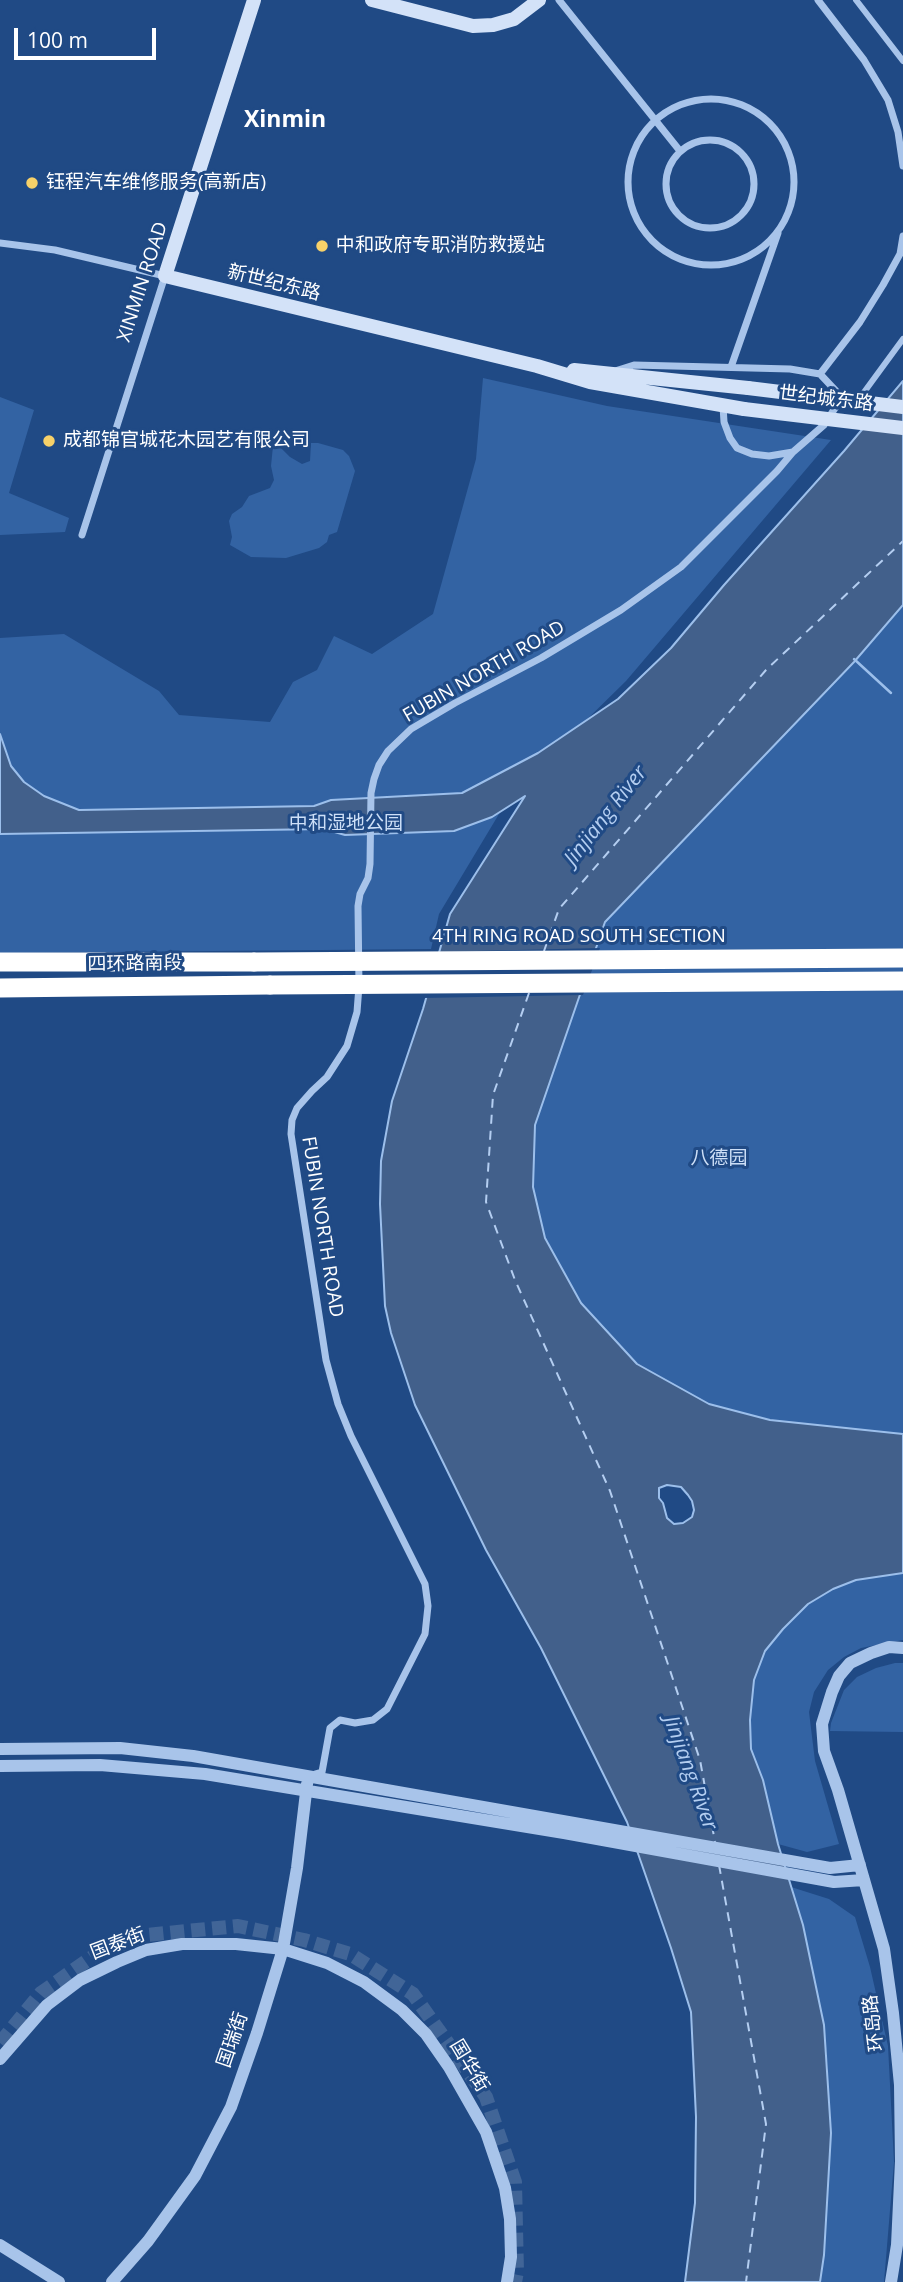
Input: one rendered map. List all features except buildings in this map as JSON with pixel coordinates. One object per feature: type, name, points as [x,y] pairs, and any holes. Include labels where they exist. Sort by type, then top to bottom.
[{"type":"highway","name":"4TH RING ROAD SOUTH SECTION","points":[[254,961],[903,958]]},
{"type":"highway","name":"四环路南段","points":[[0,962],[254,961]]},
{"type":"highway","name":"四环路南段","points":[[0,988],[903,981]]},
{"type":"main road","name":"XINMIN ROAD","points":[[165,276],[254,0]]},
{"type":"main road","points":[[372,0],[473,26],[493,25],[514,19],[539,0]]},
{"type":"main road","name":"新世纪东路","points":[[165,276],[537,366],[590,382],[744,409]]},
{"type":"main road","name":"新世纪东路","points":[[537,366],[748,388]]},
{"type":"main road","name":"世纪城东路","points":[[748,388],[903,407]]},
{"type":"main road","name":"世纪城东路","points":[[744,409],[903,428]]},
{"type":"street","points":[[559,0],[680,151]]},
{"type":"street","points":[[818,0],[864,60],[888,100],[898,132],[903,166]]},
{"type":"street","points":[[856,0],[903,61]]},
{"type":"street","points":[[731,367],[779,230],[792,205],[794,176],[788,149],[772,125],[749,108],[722,99],[694,100],[667,111],[646,130],[632,154],[627,180],[631,206],[643,230],[661,249],[685,261],[711,265],[737,261],[761,249],[779,230]]},
{"type":"street","points":[[706,140],[733,146],[744,155],[751,167],[753,195],[747,208],[737,219],[723,226],[709,228],[694,225],[681,217],[672,205],[666,184],[671,162],[680,151],[706,140]]},
{"type":"street","points":[[838,405],[836,391],[820,374],[860,322],[883,285],[900,254],[903,236]]},
{"type":"street","name":"新世纪东路","points":[[0,243],[55,250],[165,276]]},
{"type":"street","name":"XINMIN ROAD","points":[[82,536],[165,276]]},
{"type":"street","name":"FUBIN NORTH ROAD","points":[[307,1776],[322,1772],[330,1728],[340,1720],[355,1723],[373,1720],[387,1709],[425,1634],[428,1606],[425,1584],[351,1436],[338,1404],[326,1360],[291,1134],[292,1120],[297,1108],[327,1077],[347,1046],[357,1012],[358,906],[360,894],[368,878],[371,793],[379,765],[388,751],[411,729],[455,702],[541,658],[621,610],[681,567],[793,452],[824,425],[838,405],[862,395],[903,339]]},
{"type":"street","name":"新世纪东路","points":[[607,373],[634,365],[790,369],[820,374]]},
{"type":"street","points":[[722,405],[724,422],[737,448],[752,454],[769,456],[793,452]]},
{"type":"street","name":"环岛路","points":[[891,2282],[897,2245],[902,2085],[884,1949],[824,1751],[822,1724],[839,1676],[850,1663],[889,1647],[903,1648]]},
{"type":"street","points":[[0,1749],[120,1748],[193,1756],[830,1868],[860,1865]]},
{"type":"street","points":[[0,1766],[110,1766],[205,1774],[834,1882],[864,1880]]},
{"type":"street","name":"国瑞街","points":[[112,2282],[148,2241],[195,2176],[231,2107],[283,1949],[302,1832],[307,1776]]},
{"type":"street","name":"国泰街","points":[[2,2053],[47,2005],[80,1980],[146,1950],[182,1944],[236,1944],[283,1949]]},
{"type":"street","name":"国华街","points":[[283,1949],[327,1963],[364,1982],[410,2018],[426,2034],[449,2067],[486,2132],[505,2188],[511,2257],[507,2282]]},
{"type":"street","points":[[0,2245],[59,2282]]},
{"type":"green space","name":"中和湿地公园","points":[[483,378],[607,406],[831,440],[626,681],[511,794],[439,914],[431,949],[0,953],[0,638],[64,634],[159,691],[179,715],[270,722],[293,682],[317,670],[334,636],[372,654],[433,614],[476,459]]},
{"type":"green space","points":[[0,397],[34,410],[9,493],[69,518],[65,532],[0,535]]},
{"type":"green space","points":[[311,443],[343,450],[349,456],[355,471],[337,532],[329,535],[327,542],[319,548],[286,558],[251,557],[230,545],[232,537],[229,521],[232,514],[242,507],[249,496],[270,488],[274,480],[271,466],[273,446],[279,446],[302,464],[310,461]]},
{"type":"green space","name":"八德园","points":[[903,605],[903,1434],[770,1420],[709,1404],[637,1364],[581,1303],[545,1238],[533,1187],[535,1125],[605,922],[854,662]]},
{"type":"green space","points":[[903,1573],[903,1640],[861,1648],[844,1657],[828,1670],[814,1692],[809,1712],[815,1761],[839,1844],[807,1852],[778,1844],[763,1780],[751,1749],[750,1720],[754,1680],[765,1651],[808,1604],[833,1589],[856,1580]]},
{"type":"green space","points":[[895,1663],[903,1663],[903,1732],[830,1731],[844,1690],[857,1677]]},
{"type":"green space","points":[[791,1887],[829,1899],[855,1917],[870,1967],[888,2046],[894,2162],[884,2282],[820,2282],[824,2255],[828,2071],[824,2025],[808,1949]]},
{"type":"water","name":"Jinjiang River","points":[[903,381],[903,605],[854,662],[605,922],[535,1125],[533,1187],[545,1238],[581,1303],[637,1364],[709,1404],[770,1420],[903,1434],[903,1573],[856,1580],[833,1589],[808,1604],[765,1651],[754,1680],[750,1720],[751,1749],[763,1780],[778,1844],[803,1925],[824,2025],[831,2133],[820,2282],[685,2282],[695,2203],[696,2117],[691,2012],[627,1822],[541,1648],[486,1550],[415,1405],[385,1306],[380,1204],[381,1161],[392,1101],[423,1009],[450,914],[525,796],[492,817],[454,831],[345,835],[324,829],[0,834],[0,734],[11,766],[24,782],[44,796],[79,810],[314,806],[331,800],[462,793],[538,753],[618,699],[671,648]],"holes":[[[667,1485],[681,1487],[692,1501],[694,1510],[692,1517],[683,1523],[674,1524],[667,1518],[659,1498],[659,1488]]]},
{"type":"pier","points":[[600,948],[583,995],[423,998],[435,952]]},
{"type":"waterway","points":[[854,659],[891,693]]},
{"type":"ferry route","points":[[544,951],[559,909],[766,670],[903,541]]},
{"type":"ferry route","points":[[529,993],[493,1095],[486,1202],[515,1280],[610,1491],[700,1760],[715,1842]]},
{"type":"ferry route","points":[[719,1865],[766,2124],[746,2282]]},
{"type":"tunnel","points":[[0,2043],[41,1993],[98,1953],[146,1935],[238,1926],[304,1940],[350,1954],[413,1994],[486,2097],[515,2182],[515,2282]]},
{"type":"place","name":"钰程汽车维修服务(高新店)","points":[[32,183]]},
{"type":"place","name":"中和政府专职消防救援站","points":[[322,246]]},
{"type":"place","name":"成都锦官城花木园艺有限公司","points":[[49,441]]},
{"type":"district","name":"Xinmin","points":[[285,120]]}]
